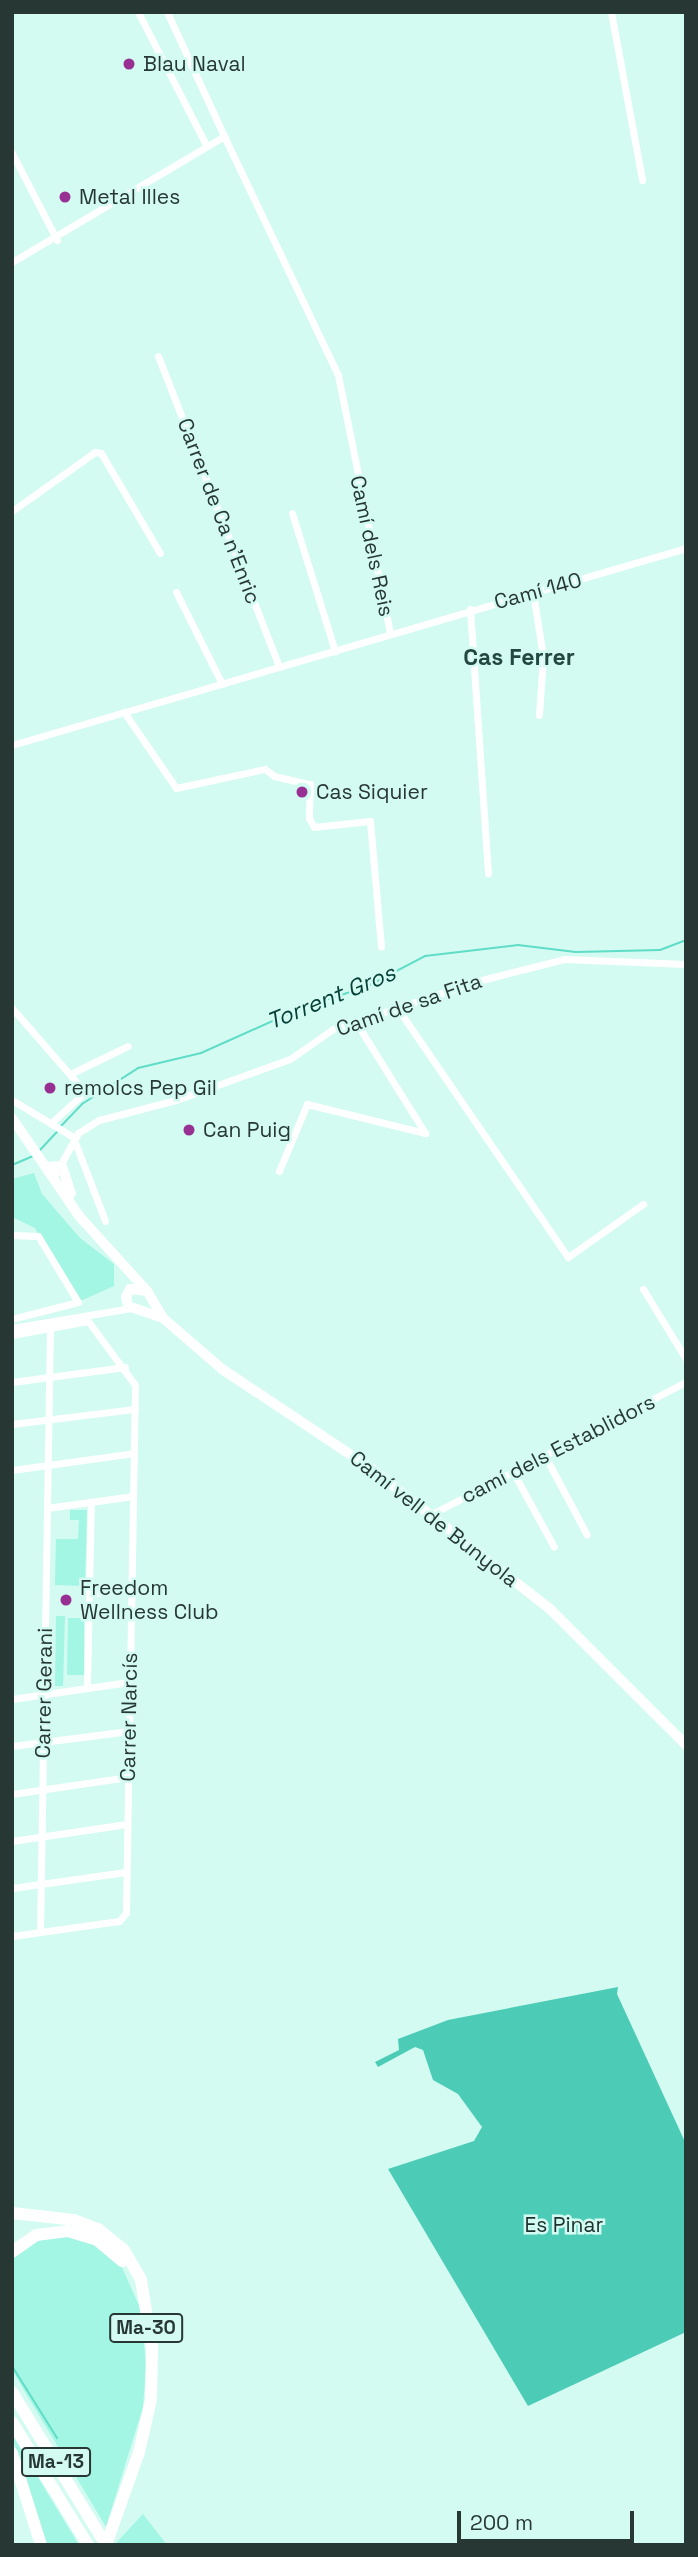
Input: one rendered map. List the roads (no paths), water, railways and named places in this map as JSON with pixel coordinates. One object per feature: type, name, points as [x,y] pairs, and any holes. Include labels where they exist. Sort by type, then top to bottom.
[{"type":"highway","points":[[12,2213],[74,2220],[103,2232],[132,2261],[145,2300]]},
{"type":"highway","name":"Ma-30","points":[[12,2220],[73,2227],[106,2239],[133,2269],[145,2300],[152,2348],[149,2412],[112,2522]]},
{"type":"highway","name":"Ma-30","points":[[12,2252],[43,2233],[85,2235],[117,2256],[138,2291],[147,2335],[148,2392],[140,2437],[105,2545]]},
{"type":"highway","name":"Ma-13","points":[[12,2392],[105,2545]]},
{"type":"highway","name":"Ma-13","points":[[12,2422],[88,2545]]},
{"type":"highway","points":[[14,2457],[33,2545]]},
{"type":"highway","points":[[14,2457],[41,2545]]},
{"type":"street","points":[[138,12],[206,145]]},
{"type":"street","name":"Camí dels Reis","points":[[12,745],[335,651],[390,632],[338,375],[167,12]]},
{"type":"street","points":[[611,12],[642,180]]},
{"type":"street","points":[[12,262],[57,240],[224,136]]},
{"type":"street","points":[[12,153],[57,240]]},
{"type":"street","name":"Carrer de Ca n'Enric","points":[[158,356],[279,667]]},
{"type":"street","points":[[12,511],[95,452],[101,453],[160,553]]},
{"type":"street","points":[[292,513],[335,651]]},
{"type":"street","name":"Camí 140","points":[[390,632],[686,548]]},
{"type":"street","points":[[176,592],[222,684]]},
{"type":"street","points":[[533,593],[543,656],[539,715]]},
{"type":"street","points":[[470,609],[488,873]]},
{"type":"street","points":[[124,712],[176,789],[265,769],[274,776],[310,784],[309,818],[314,827],[370,821],[381,947]]},
{"type":"street","name":"Camí de sa Fita","points":[[52,1178],[62,1166],[78,1133],[99,1120],[176,1100],[290,1059],[333,1029],[478,981],[564,959],[686,964]]},
{"type":"street","points":[[12,1008],[85,1092],[51,1123]]},
{"type":"street","points":[[398,1009],[568,1257],[643,1204]]},
{"type":"street","points":[[279,1171],[307,1104],[425,1133],[356,1022]]},
{"type":"street","points":[[71,1074],[128,1046]]},
{"type":"street","points":[[12,1100],[67,1132],[75,1141],[105,1221]]},
{"type":"street","name":"Camí vell de Bunyola","points":[[12,1118],[79,1216],[147,1292],[163,1318],[222,1369],[372,1469],[585,1640],[686,1745]]},
{"type":"street","points":[[46,1167],[62,1166],[79,1216]]},
{"type":"street","points":[[12,1235],[38,1236],[78,1302],[12,1320]]},
{"type":"street","points":[[130,1274],[128,1293],[137,1309]]},
{"type":"street","points":[[643,1289],[686,1359]]},
{"type":"street","points":[[113,1309],[128,1293],[147,1292]]},
{"type":"street","points":[[137,1309],[147,1292]]},
{"type":"street","points":[[12,1328],[113,1309],[137,1309]]},
{"type":"street","name":"Camí vell de Bunyola","points":[[137,1309],[163,1318]]},
{"type":"street","name":"Carrer Narcís","points":[[40,1932],[124,1918],[135,1409],[135,1385],[125,1367],[88,1321],[50,1328]]},
{"type":"street","points":[[12,1335],[50,1328]]},
{"type":"street","name":"Carrer Gerani","points":[[40,1932],[50,1328]]},
{"type":"street","points":[[12,1382],[125,1367]]},
{"type":"street","name":"camí dels Establidors","points":[[430,1515],[686,1382]]},
{"type":"street","points":[[12,1424],[135,1409]]},
{"type":"street","points":[[12,1470],[134,1452]]},
{"type":"street","points":[[545,1456],[587,1535]]},
{"type":"street","points":[[513,1472],[554,1547]]},
{"type":"street","points":[[47,1508],[133,1496]]},
{"type":"street","points":[[87,1687],[91,1502]]},
{"type":"street","points":[[89,1594],[131,1589]]},
{"type":"street","points":[[12,1699],[129,1682]]},
{"type":"street","points":[[12,1746],[129,1731]]},
{"type":"street","points":[[12,1794],[128,1777]]},
{"type":"street","points":[[12,1840],[127,1825]]},
{"type":"street","points":[[12,1888],[126,1872]]},
{"type":"street","points":[[12,1936],[40,1932]]},
{"type":"waterway","name":"Torrent Gros","points":[[61,1126],[82,1104],[138,1068],[201,1053],[306,1006],[366,987],[425,956],[518,945],[576,952],[660,950],[686,940]]},
{"type":"waterway","name":"Torrent Gros","points":[[40,1150],[58,1131]]},
{"type":"waterway","name":"Torrent Gros","points":[[12,1165],[33,1156]]},
{"type":"waterway","points":[[12,2366],[57,2438]]},
{"type":"place","name":"Blau Naval","points":[[129,64]]},
{"type":"place","name":"Metal Illes","points":[[65,197]]},
{"type":"place","name":"Cas Siquier","points":[[302,792]]},
{"type":"place","name":"remolcs Pep Gil","points":[[50,1088]]},
{"type":"place","name":"Can Puig","points":[[189,1130]]},
{"type":"place","name":"Freedom Wellness Club","points":[[66,1600]]},
{"type":"district","name":"Cas Ferrer","points":[[519,657]]},
{"type":"park label","name":"Es Pinar","points":[[564,2225]]}]
